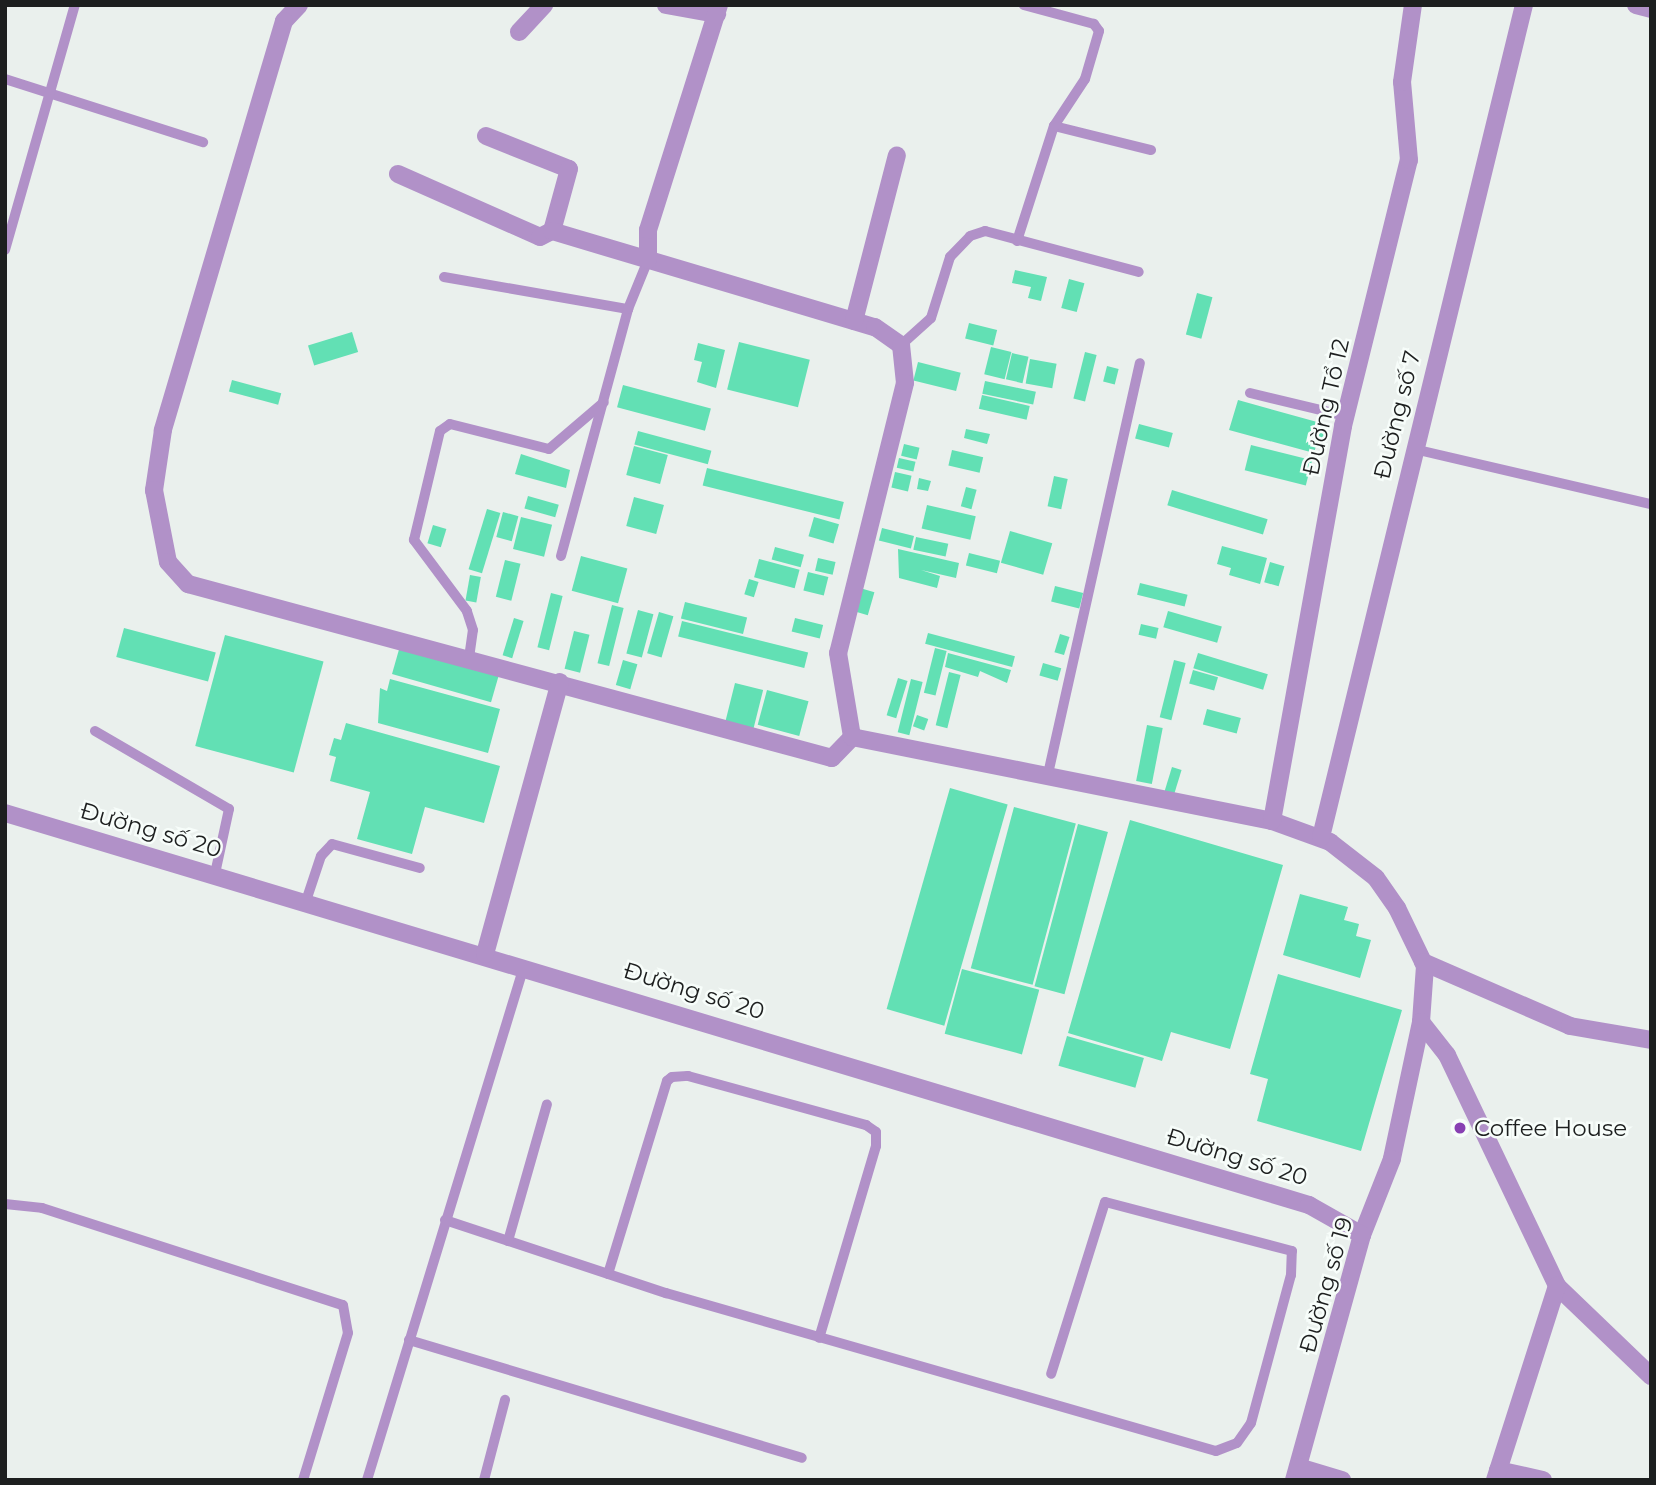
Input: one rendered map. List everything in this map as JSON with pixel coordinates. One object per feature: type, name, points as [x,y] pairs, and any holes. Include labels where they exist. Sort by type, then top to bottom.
[{"type":"street","points":[[299,5],[284,21],[163,430],[154,490],[168,562],[188,584],[560,682],[832,758],[852,737]]},
{"type":"street","points":[[519,32],[544,5]]},
{"type":"street","points":[[648,260],[648,230],[718,9],[666,5]]},
{"type":"street","name":"Đường Tổ 12","points":[[1272,821],[1346,416],[1409,160],[1402,82],[1413,5]]},
{"type":"street","name":"Đường số 7","points":[[1321,837],[1524,5]]},
{"type":"street","points":[[1636,5],[1651,9]]},
{"type":"street","points":[[486,136],[569,169],[552,231]]},
{"type":"street","points":[[854,321],[897,155]]},
{"type":"street","points":[[398,174],[540,237],[552,231],[854,321],[901,345],[905,383],[838,653],[852,737]]},
{"type":"street","points":[[485,954],[560,682]]},
{"type":"street","points":[[852,737],[1048,774],[1272,821],[1321,837],[1376,878],[1423,962],[1570,1026],[1651,1040]]},
{"type":"street","name":"Đường số 20","points":[[5,813],[524,965],[1309,1205],[1362,1235]]},
{"type":"street","name":"Đường số 19","points":[[1296,1474],[1362,1235],[1392,1159],[1421,1021],[1423,962]]},
{"type":"street","points":[[1421,1021],[1447,1055],[1557,1286],[1651,1376]]},
{"type":"street","points":[[1543,1480],[1496,1475],[1557,1286]]},
{"type":"street","points":[[1296,1474],[1342,1480]]},
{"type":"lane","points":[[5,250],[75,5]]},
{"type":"lane","points":[[1017,241],[1054,127],[1076,98],[1099,31],[1094,24],[1024,5]]},
{"type":"lane","points":[[5,79],[203,142]]},
{"type":"lane","points":[[1054,127],[1151,150]]},
{"type":"lane","points":[[901,345],[931,318],[950,257],[970,236],[985,231],[1139,272]]},
{"type":"lane","points":[[561,556],[628,309],[648,260]]},
{"type":"lane","points":[[444,278],[628,309]]},
{"type":"lane","points":[[1048,774],[1140,363]]},
{"type":"lane","points":[[1250,393],[1346,416]]},
{"type":"lane","points":[[469,658],[472,630],[467,611],[414,540],[440,430],[456,425],[549,449],[604,402]]},
{"type":"lane","points":[[1414,449],[1651,504]]},
{"type":"lane","points":[[95,732],[229,809],[215,874]]},
{"type":"lane","points":[[306,901],[321,856],[332,844],[420,868]]},
{"type":"lane","points":[[367,1480],[524,965]]},
{"type":"lane","points":[[608,1274],[667,1081],[673,1077],[688,1076],[866,1125],[876,1132],[876,1146],[818,1338]]},
{"type":"lane","points":[[508,1241],[547,1104]]},
{"type":"lane","points":[[445,1220],[608,1274],[818,1338],[1216,1451],[1237,1443],[1251,1423],[1291,1275],[1292,1251],[1105,1202],[1051,1374]]},
{"type":"lane","points":[[5,1204],[42,1208],[343,1305],[348,1333],[303,1480]]},
{"type":"lane","points":[[409,1340],[802,1458]]},
{"type":"lane","points":[[484,1480],[505,1400]]},
{"type":"building","points":[[1015,270],[1047,277],[1041,301],[1028,298],[1031,287],[1012,283]]},
{"type":"building","points":[[1069,279],[1084,283],[1077,312],[1061,308]]},
{"type":"building","points":[[1197,293],[1212,297],[1201,339],[1186,335]]},
{"type":"building","points":[[969,323],[997,330],[993,346],[965,339]]},
{"type":"building","points":[[352,332],[358,352],[314,366],[308,345]]},
{"type":"building","points":[[739,342],[810,360],[798,407],[727,390]]},
{"type":"building","points":[[698,343],[725,350],[716,388],[697,382],[702,362],[694,360]]},
{"type":"building","points":[[991,347],[1011,352],[1005,379],[984,374]]},
{"type":"building","points":[[1085,352],[1097,355],[1085,401],[1073,399]]},
{"type":"building","points":[[1012,353],[1029,357],[1022,383],[1006,379]]},
{"type":"building","points":[[1030,359],[1057,364],[1052,388],[1026,384]]},
{"type":"building","points":[[918,362],[961,373],[956,391],[913,380]]},
{"type":"building","points":[[1107,366],[1119,369],[1115,384],[1103,382]]},
{"type":"building","points":[[232,380],[281,393],[278,405],[229,392]]},
{"type":"building","points":[[985,381],[1036,392],[1033,405],[982,394]]},
{"type":"building","points":[[623,385],[711,409],[705,431],[617,407]]},
{"type":"building","points":[[982,395],[1030,406],[1027,420],[979,409]]},
{"type":"building","points":[[1238,400],[1328,425],[1324,440],[1318,439],[1314,453],[1229,430]]},
{"type":"building","points":[[1139,424],[1173,433],[1169,448],[1135,438]]},
{"type":"building","points":[[966,429],[990,434],[987,444],[964,438]]},
{"type":"building","points":[[638,431],[711,451],[708,464],[634,445]]},
{"type":"building","points":[[904,444],[920,448],[917,460],[901,456]]},
{"type":"building","points":[[1251,445],[1312,460],[1306,485],[1245,470]]},
{"type":"building","points":[[634,446],[668,455],[660,484],[626,475]]},
{"type":"building","points":[[952,450],[983,457],[980,473],[948,466]]},
{"type":"building","points":[[521,454],[570,470],[566,488],[515,474]]},
{"type":"building","points":[[899,458],[916,462],[913,472],[897,468]]},
{"type":"building","points":[[707,468],[844,502],[839,520],[703,485]]},
{"type":"building","points":[[895,472],[912,476],[908,491],[891,488]]},
{"type":"building","points":[[1054,476],[1068,479],[1061,509],[1048,506]]},
{"type":"building","points":[[919,478],[931,481],[928,491],[917,489]]},
{"type":"building","points":[[966,487],[977,490],[971,509],[961,506]]},
{"type":"building","points":[[1172,490],[1268,519],[1263,535],[1167,505]]},
{"type":"building","points":[[528,496],[559,505],[555,517],[524,508]]},
{"type":"building","points":[[634,497],[664,505],[656,534],[626,526]]},
{"type":"building","points":[[927,505],[976,516],[970,540],[922,528]]},
{"type":"building","points":[[487,509],[500,513],[482,573],[469,569]]},
{"type":"building","points":[[503,512],[518,516],[512,541],[496,537]]},
{"type":"building","points":[[521,517],[552,525],[544,557],[513,549]]},
{"type":"building","points":[[814,517],[839,524],[833,543],[808,536]]},
{"type":"building","points":[[433,525],[446,529],[441,547],[427,543]]},
{"type":"building","points":[[882,528],[914,536],[911,549],[879,541]]},
{"type":"building","points":[[1010,531],[1052,543],[1043,575],[1001,563]]},
{"type":"building","points":[[916,537],[948,544],[946,557],[913,550]]},
{"type":"building","points":[[1222,546],[1267,558],[1260,584],[1229,575],[1231,568],[1217,564]]},
{"type":"building","points":[[775,547],[804,555],[801,567],[772,560]]},
{"type":"building","points":[[898,549],[959,563],[956,578],[921,570],[940,576],[937,588],[899,578]]},
{"type":"building","points":[[969,553],[1000,561],[997,573],[966,566]]},
{"type":"building","points":[[581,556],[627,568],[618,603],[572,591]]},
{"type":"building","points":[[818,558],[836,562],[833,575],[815,571]]},
{"type":"building","points":[[759,559],[800,570],[795,588],[754,577]]},
{"type":"building","points":[[505,560],[521,564],[511,601],[496,597]]},
{"type":"building","points":[[1270,562],[1284,566],[1279,586],[1264,582]]},
{"type":"building","points":[[808,572],[828,577],[824,596],[803,590]]},
{"type":"building","points":[[470,575],[481,577],[476,603],[465,601]]},
{"type":"building","points":[[749,579],[759,582],[754,597],[744,594]]},
{"type":"building","points":[[1140,583],[1188,595],[1185,606],[1137,595]]},
{"type":"building","points":[[1055,586],[1083,593],[1079,609],[1051,602]]},
{"type":"building","points":[[860,588],[874,592],[868,615],[853,611]]},
{"type":"building","points":[[551,593],[563,596],[549,650],[537,647]]},
{"type":"building","points":[[685,602],[747,617],[743,634],[681,618]]},
{"type":"building","points":[[612,605],[624,608],[609,666],[597,663]]},
{"type":"building","points":[[638,610],[653,614],[642,658],[626,653]]},
{"type":"building","points":[[1168,611],[1222,626],[1217,643],[1163,627]]},
{"type":"building","points":[[659,612],[673,616],[662,657],[647,653]]},
{"type":"building","points":[[514,618],[524,621],[512,658],[503,655]]},
{"type":"building","points":[[795,618],[823,625],[820,639],[792,632]]},
{"type":"building","points":[[682,621],[808,652],[804,668],[678,637]]},
{"type":"building","points":[[1141,624],[1159,628],[1156,639],[1139,635]]},
{"type":"building","points":[[124,628],[216,653],[208,682],[116,657]]},
{"type":"building","points":[[574,631],[590,635],[580,673],[565,669]]},
{"type":"building","points":[[928,633],[1015,656],[1012,667],[925,644]]},
{"type":"building","points":[[1060,634],[1070,637],[1064,655],[1054,652]]},
{"type":"building","points":[[225,635],[324,661],[294,772],[195,746]]},
{"type":"building","points":[[400,646],[499,674],[491,702],[392,674]]},
{"type":"building","points":[[935,648],[947,651],[936,696],[924,693]]},
{"type":"building","points":[[948,653],[1011,670],[1007,683],[980,671],[978,677],[945,667]]},
{"type":"building","points":[[1198,653],[1268,674],[1263,690],[1193,668]]},
{"type":"building","points":[[623,660],[637,664],[630,689],[616,685]]},
{"type":"building","points":[[1174,660],[1186,663],[1171,720],[1160,717]]},
{"type":"building","points":[[1043,663],[1061,668],[1058,681],[1039,675]]},
{"type":"building","points":[[1193,670],[1218,677],[1214,691],[1189,683]]},
{"type":"building","points":[[949,672],[961,675],[947,728],[936,725]]},
{"type":"building","points":[[898,678],[908,681],[896,718],[887,715]]},
{"type":"building","points":[[390,679],[500,709],[488,753],[378,723],[380,688],[387,691]]},
{"type":"building","points":[[911,679],[923,682],[909,735],[898,732]]},
{"type":"building","points":[[735,683],[763,690],[753,731],[725,724]]},
{"type":"building","points":[[767,690],[809,701],[799,736],[758,725]]},
{"type":"building","points":[[1207,709],[1241,718],[1237,734],[1203,724]]},
{"type":"building","points":[[917,715],[928,719],[924,730],[913,726]]},
{"type":"building","points":[[346,723],[500,766],[484,823],[425,807],[412,854],[357,839],[370,792],[330,781],[336,757],[329,755],[334,738],[341,740]]},
{"type":"building","points":[[1147,725],[1163,728],[1152,784],[1136,781]]},
{"type":"building","points":[[1172,767],[1182,770],[1174,796],[1164,793]]},
{"type":"building","points":[[950,788],[1008,805],[944,1026],[887,1009]]},
{"type":"building","points":[[1014,807],[1076,824],[1033,985],[971,968]]},
{"type":"building","points":[[1130,820],[1283,865],[1230,1049],[1171,1032],[1162,1061],[1068,1033]]},
{"type":"building","points":[[1078,824],[1108,832],[1064,994],[1035,986]]},
{"type":"building","points":[[1300,894],[1348,907],[1344,920],[1359,924],[1356,936],[1371,940],[1360,978],[1283,955]]},
{"type":"building","points":[[962,969],[1039,990],[1022,1054],[945,1034]]},
{"type":"building","points":[[1278,974],[1402,1010],[1361,1151],[1257,1121],[1268,1079],[1250,1074]]},
{"type":"building","points":[[1067,1036],[1144,1058],[1135,1088],[1058,1066]]},
{"type":"place","name":"Coffee House","points":[[1460,1128]]}]
